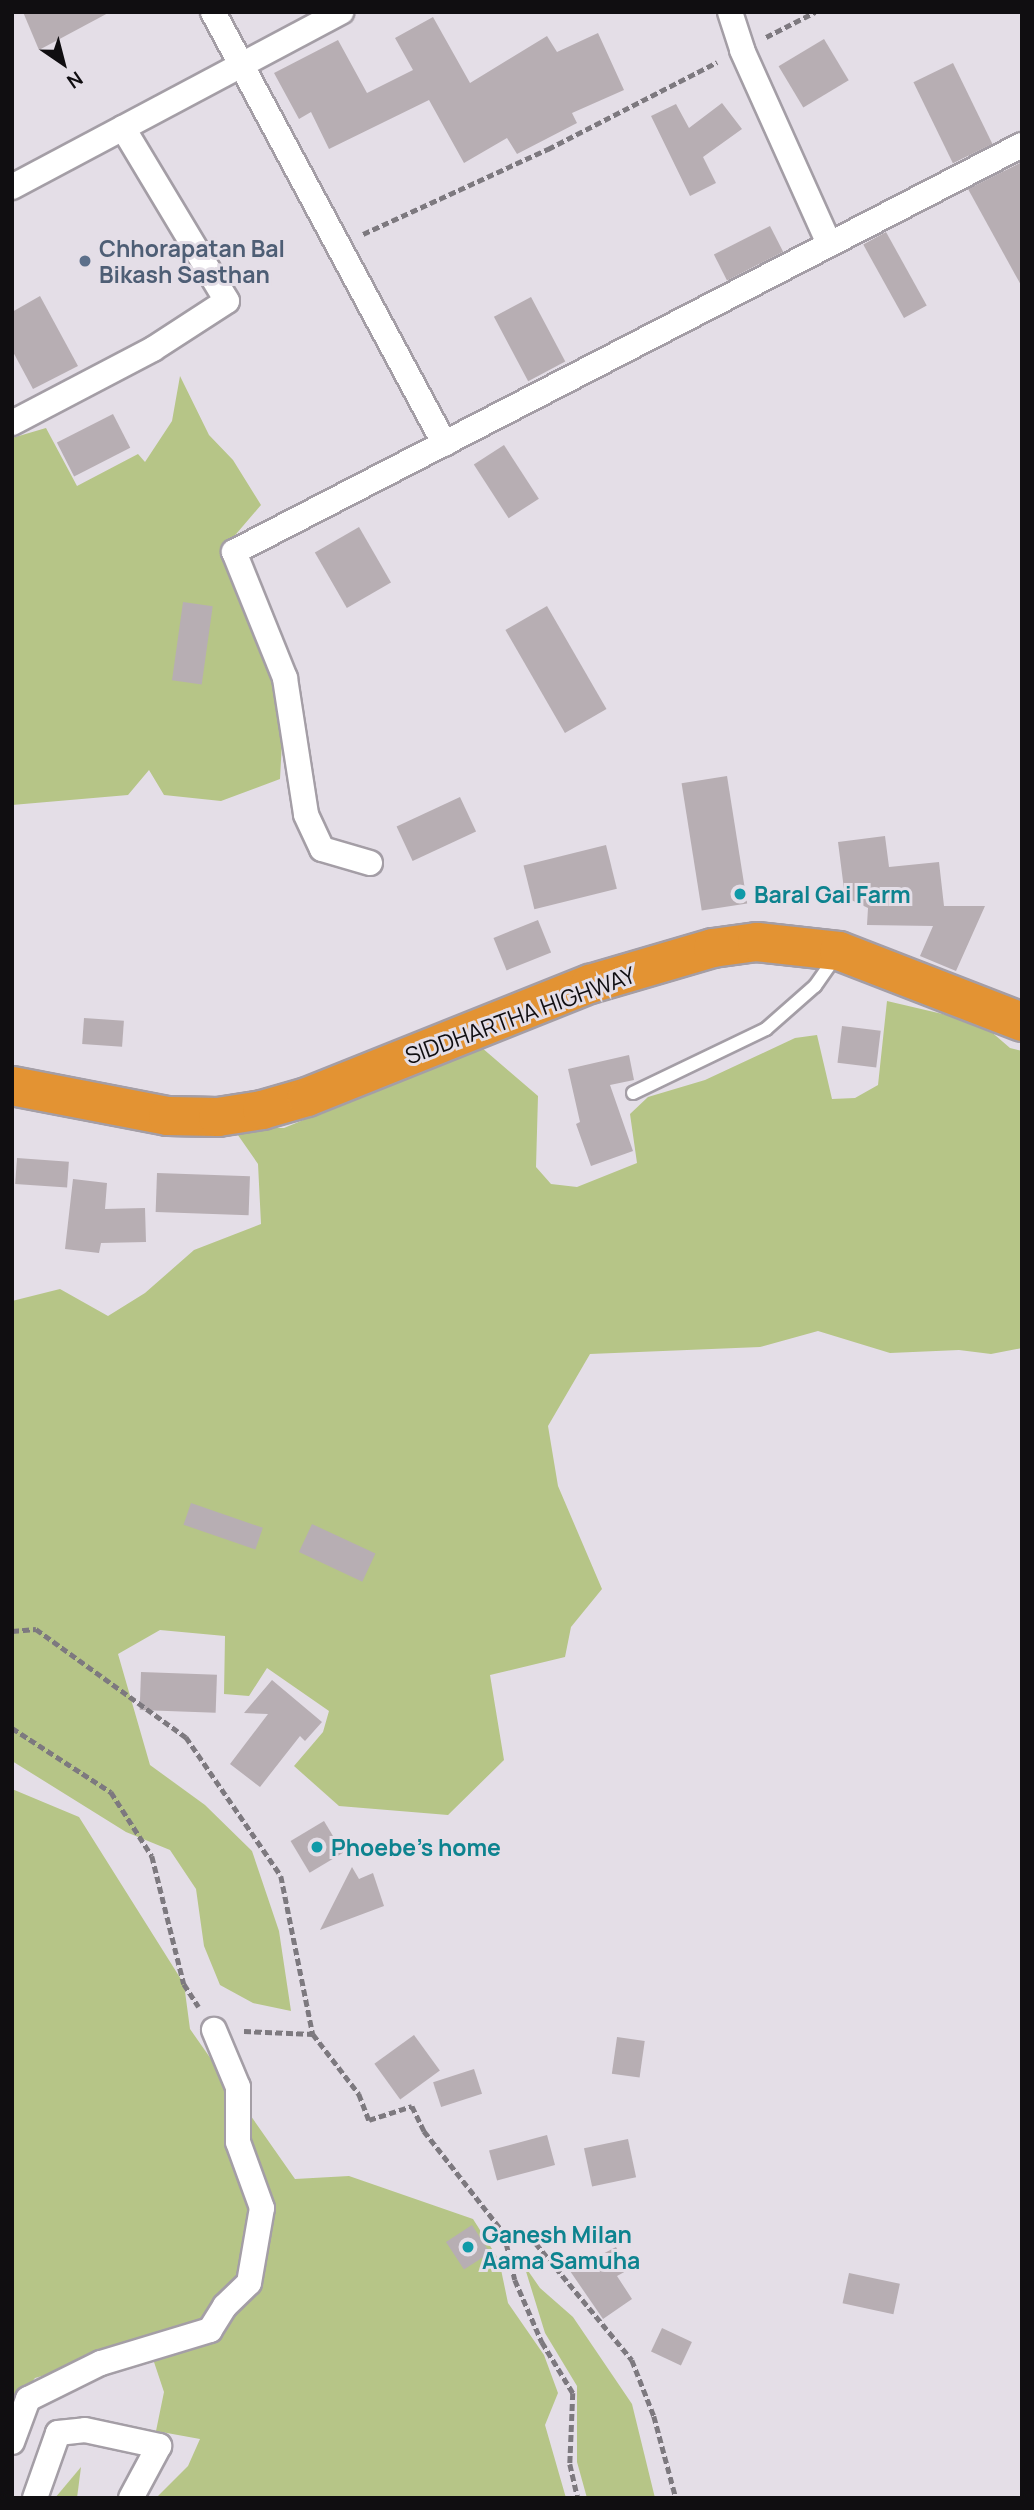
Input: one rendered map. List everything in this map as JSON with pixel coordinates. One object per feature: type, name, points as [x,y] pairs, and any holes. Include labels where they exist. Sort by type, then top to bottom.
[{"type":"highway","name":"SIDDHARTHA HIGHWAY","points":[[12,1086],[168,1116],[218,1117],[307,1097],[590,984],[713,948],[757,942],[839,951],[1022,1022]]},
{"type":"street","points":[[212,12],[445,444]]},
{"type":"street","points":[[12,187],[239,62],[341,12]]},
{"type":"street","points":[[730,12],[742,50],[830,244]]},
{"type":"street","points":[[12,423],[153,349],[228,301],[123,128]]},
{"type":"street","points":[[370,863],[322,849],[306,814],[285,678],[234,552],[1022,145]]},
{"type":"street","points":[[12,2442],[28,2399],[101,2363],[210,2330],[225,2306],[249,2283],[262,2208],[238,2142],[238,2087],[214,2030]]},
{"type":"street","points":[[35,2498],[58,2433],[85,2430],[159,2446],[131,2498]]},
{"type":"lane","points":[[633,1093],[766,1029],[814,986],[839,951]]},
{"type":"path","points":[[338,245],[548,149],[815,12]]},
{"type":"path","points":[[12,1631],[36,1629],[187,1737],[281,1876],[313,2034],[359,2094],[369,2120],[412,2106],[424,2131],[504,2233],[515,2280],[542,2342],[573,2393],[570,2464],[578,2498]]},
{"type":"path","points":[[12,1728],[111,1792],[152,1856],[184,1984],[214,2030],[313,2034]]},
{"type":"path","points":[[504,2233],[528,2235],[632,2360],[654,2416],[676,2498]]},
{"type":"green space","points":[[180,376],[209,435],[233,460],[261,505],[225,547],[277,680],[283,723],[280,779],[221,801],[164,795],[149,770],[128,795],[12,805],[12,438],[46,428],[77,486],[138,454],[145,462],[172,421]]},
{"type":"green space","points":[[887,1001],[981,1023],[1010,1048],[1022,1051],[1022,1348],[991,1354],[959,1350],[890,1353],[818,1331],[760,1347],[590,1354],[548,1426],[558,1486],[602,1589],[571,1627],[565,1657],[490,1675],[504,1760],[448,1815],[339,1806],[294,1766],[323,1732],[329,1711],[267,1668],[249,1696],[224,1694],[225,1636],[160,1630],[118,1654],[150,1765],[205,1805],[252,1851],[279,1931],[291,2011],[253,2003],[220,1985],[204,1946],[196,1889],[170,1850],[126,1832],[12,1761],[12,1301],[60,1289],[108,1316],[145,1293],[194,1250],[261,1224],[258,1164],[233,1128],[284,1128],[481,1047],[538,1096],[536,1167],[551,1184],[577,1187],[637,1163],[630,1114],[648,1097],[705,1080],[795,1038],[817,1035],[832,1099],[855,1098],[878,1085]]},
{"type":"green space","points":[[12,1789],[79,1817],[184,1984],[190,2029],[295,2179],[349,2176],[473,2219],[499,2260],[508,2303],[544,2355],[558,2393],[545,2425],[566,2498],[156,2498],[188,2466],[200,2439],[156,2431],[164,2392],[145,2335],[84,2364],[35,2378],[12,2408]]},
{"type":"green space","points":[[524,2265],[540,2288],[573,2317],[632,2404],[655,2498],[587,2498],[577,2462],[577,2386],[545,2333]]},
{"type":"green space","points":[[81,2467],[77,2498],[55,2498]]},
{"type":"building","points":[[23,12],[110,12],[39,50]]},
{"type":"building","points":[[433,17],[470,83],[547,36],[557,52],[598,33],[624,90],[572,113],[577,123],[517,154],[507,138],[464,163],[429,100],[329,149],[311,112],[299,119],[274,73],[338,40],[367,93],[413,70],[395,38]]},
{"type":"building","points":[[824,39],[849,80],[803,107],[779,66]]},
{"type":"building","points":[[953,63],[992,144],[953,163],[913,82]]},
{"type":"building","points":[[722,103],[742,129],[703,157],[716,183],[690,196],[651,116],[676,104],[689,128]]},
{"type":"building","points":[[1022,162],[1022,287],[968,189]]},
{"type":"building","points":[[770,226],[783,252],[727,280],[714,255]]},
{"type":"building","points":[[886,232],[927,305],[904,318],[863,245]]},
{"type":"building","points":[[40,296],[78,366],[33,389],[12,350],[12,312]]},
{"type":"building","points":[[531,297],[565,361],[528,381],[494,317]]},
{"type":"building","points":[[113,414],[130,448],[74,476],[57,443]]},
{"type":"building","points":[[504,445],[539,499],[509,518],[474,465]]},
{"type":"building","points":[[359,527],[391,582],[347,608],[315,552]]},
{"type":"building","points":[[183,602],[213,606],[202,684],[172,680]]},
{"type":"building","points":[[547,606],[606,709],[565,733],[505,630]]},
{"type":"building","points":[[727,776],[747,903],[702,911],[682,783]]},
{"type":"building","points":[[460,797],[476,831],[413,861],[397,827]]},
{"type":"building","points":[[885,836],[889,867],[939,862],[944,906],[985,906],[956,971],[920,956],[933,926],[867,925],[868,908],[845,897],[838,842]]},
{"type":"building","points":[[606,845],[617,889],[534,909],[524,866]]},
{"type":"building","points":[[538,920],[551,952],[507,970],[493,938]]},
{"type":"building","points":[[84,1018],[124,1021],[122,1047],[82,1044]]},
{"type":"building","points":[[842,1026],[881,1031],[876,1067],[837,1063]]},
{"type":"building","points":[[629,1055],[634,1080],[610,1085],[633,1151],[591,1166],[576,1124],[580,1122],[568,1069]]},
{"type":"building","points":[[17,1158],[69,1162],[67,1188],[15,1184]]},
{"type":"building","points":[[157,1173],[250,1176],[249,1215],[156,1212]]},
{"type":"building","points":[[73,1179],[107,1183],[105,1209],[145,1208],[146,1242],[101,1243],[99,1253],[65,1249]]},
{"type":"building","points":[[191,1503],[263,1528],[255,1549],[184,1525]]},
{"type":"building","points":[[312,1524],[375,1554],[362,1582],[299,1552]]},
{"type":"building","points":[[141,1672],[217,1675],[216,1713],[140,1710]]},
{"type":"building","points":[[272,1680],[322,1722],[305,1741],[300,1736],[260,1787],[230,1764],[268,1714],[244,1713]]},
{"type":"building","name":"Phoebe's home","points":[[324,1821],[343,1853],[310,1873],[291,1841]]},
{"type":"building","points":[[352,1867],[359,1879],[373,1873],[384,1906],[320,1930]]},
{"type":"building","points":[[414,2035],[440,2071],[400,2099],[374,2064]]},
{"type":"building","points":[[617,2037],[645,2041],[640,2078],[612,2074]]},
{"type":"building","points":[[474,2069],[482,2094],[441,2107],[433,2082]]},
{"type":"building","points":[[547,2135],[555,2165],[497,2180],[489,2151]]},
{"type":"building","points":[[628,2139],[636,2177],[592,2187],[584,2148]]},
{"type":"building","name":"Ganesh Milan Aama Samuha","points":[[472,2225],[490,2253],[464,2270],[446,2242]]},
{"type":"building","points":[[616,2247],[628,2270],[617,2276],[632,2299],[603,2319],[570,2271]]},
{"type":"building","points":[[849,2273],[900,2284],[893,2314],[843,2303]]},
{"type":"building","points":[[662,2328],[692,2342],[681,2366],[651,2352]]},
{"type":"place","name":"Chhorapatan Bal Bikash Sasthan","points":[[85,261]]},
{"type":"place","name":"Baral Gai Farm","points":[[740,894]]},
{"type":"place","name":"Phoebe's home","points":[[317,1847]]},
{"type":"place","name":"Ganesh Milan Aama Samuha","points":[[468,2247]]}]
